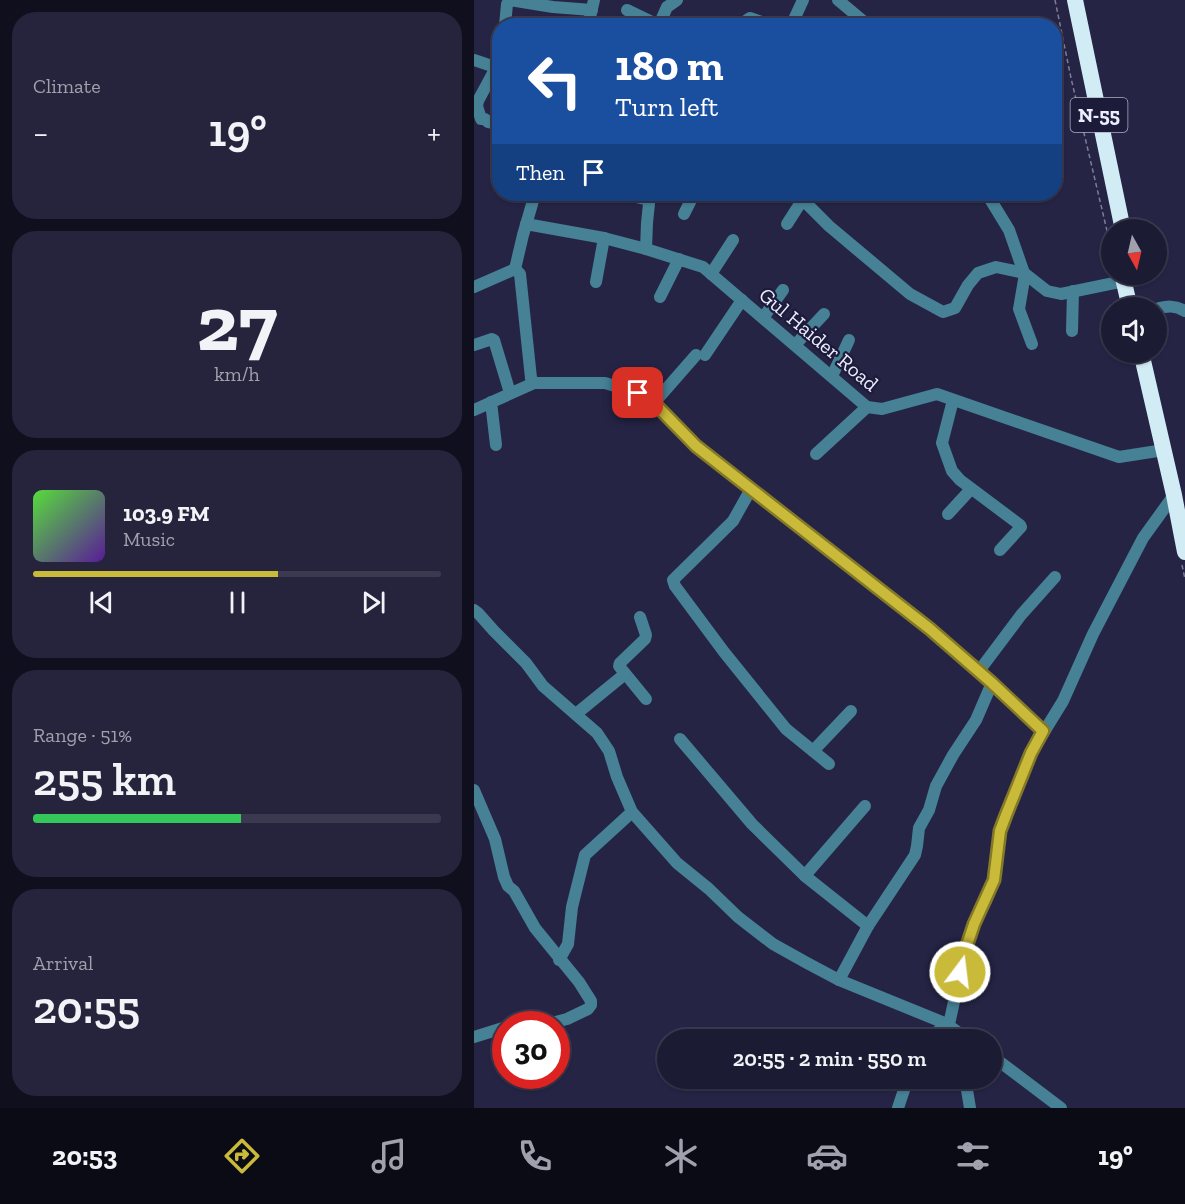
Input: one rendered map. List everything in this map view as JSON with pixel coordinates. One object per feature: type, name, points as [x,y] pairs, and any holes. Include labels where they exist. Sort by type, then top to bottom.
[{"type":"highway","name":"N-55","points":[[1065,0],[1110,219]]},
{"type":"highway","name":"N-55","points":[[1075,0],[1121,219]]},
{"type":"highway","points":[[1144,363],[1164,450],[1180,501]]},
{"type":"highway","points":[[1154,363],[1180,501],[1185,552]]},
{"type":"street","points":[[506,18],[507,4],[510,0],[553,7],[593,5]]},
{"type":"street","points":[[663,18],[667,8],[677,0]]},
{"type":"street","points":[[795,18],[804,0]]},
{"type":"street","points":[[838,0],[859,18]]},
{"type":"street","points":[[627,10],[638,18]]},
{"type":"street","points":[[474,60],[492,62]]},
{"type":"street","points":[[492,73],[477,106],[481,119],[492,123]]},
{"type":"street","points":[[515,270],[533,201]]},
{"type":"street","points":[[646,249],[649,201]]},
{"type":"street","points":[[684,214],[690,201]]},
{"type":"street","points":[[787,224],[798,201]]},
{"type":"street","points":[[805,201],[829,226],[910,294],[943,312],[955,308],[978,273],[996,267],[1025,274],[1047,291],[1060,294],[1101,284]]},
{"type":"street","points":[[991,201],[1009,230],[1025,274],[1019,309],[1032,344]]},
{"type":"street","name":"Gul Haider Road","points":[[526,224],[604,238],[703,267],[867,407],[882,409],[937,394],[1119,457],[1164,450]]},
{"type":"street","points":[[596,282],[604,238]]},
{"type":"street","points":[[711,274],[733,240]]},
{"type":"street","points":[[660,297],[680,259]]},
{"type":"street","points":[[474,287],[515,270]]},
{"type":"street","points":[[515,270],[520,274],[531,378],[534,383]]},
{"type":"street","points":[[763,318],[783,290]]},
{"type":"street","points":[[1072,331],[1073,291]]},
{"type":"street","points":[[654,403],[701,355],[742,300]]},
{"type":"street","points":[[1167,306],[1179,307],[1185,311]]},
{"type":"street","points":[[795,345],[824,314]]},
{"type":"street","points":[[474,345],[494,340],[510,393]]},
{"type":"street","points":[[832,376],[849,340]]},
{"type":"street","points":[[474,410],[534,383],[605,383],[638,393],[654,403],[696,446],[930,629],[1043,731]]},
{"type":"street","points":[[953,400],[942,443],[952,471],[971,489],[1021,527],[1000,550]]},
{"type":"street","points":[[491,402],[496,445]]},
{"type":"street","points":[[816,454],[867,407]]},
{"type":"street","points":[[751,489],[733,521],[673,580],[675,586],[724,652],[786,729],[829,764]]},
{"type":"street","points":[[948,514],[971,489]]},
{"type":"street","points":[[941,1029],[950,1020],[965,951],[974,924],[994,880],[1000,831],[1031,753],[1063,701],[1093,634],[1143,538],[1180,501]]},
{"type":"street","points":[[979,671],[1021,615],[1055,577]]},
{"type":"street","points":[[474,610],[526,663],[543,686],[597,733],[609,751],[632,812],[677,862],[738,917],[773,944],[839,980],[947,1024],[954,1029]]},
{"type":"street","points":[[640,617],[646,635],[645,639],[619,666],[646,699]]},
{"type":"street","points":[[576,714],[625,674]]},
{"type":"street","points":[[839,980],[868,926],[915,855],[919,828],[929,810],[936,786],[976,720],[992,683]]},
{"type":"street","points":[[813,751],[851,711]]},
{"type":"street","points":[[680,739],[752,824],[805,876],[868,926]]},
{"type":"street","points":[[474,790],[495,839],[508,886],[514,891],[535,928],[579,982],[591,1001],[588,1009],[570,1018]]},
{"type":"street","points":[[805,876],[865,806]]},
{"type":"street","points":[[559,960],[568,944],[572,907],[585,855],[632,812]]},
{"type":"street","points":[[474,1037],[492,1031]]},
{"type":"street","points":[[1002,1064],[1061,1108]]},
{"type":"street","points":[[898,1108],[904,1089]]},
{"type":"street","points":[[967,1089],[970,1108]]},
{"type":"path","points":[[1055,0],[1059,18]]},
{"type":"path","points":[[1062,34],[1104,219]]},
{"type":"route","points":[[638,393],[654,403],[696,446],[930,629],[1043,731],[1031,753],[1000,831],[994,880],[974,924],[960,972]]}]
